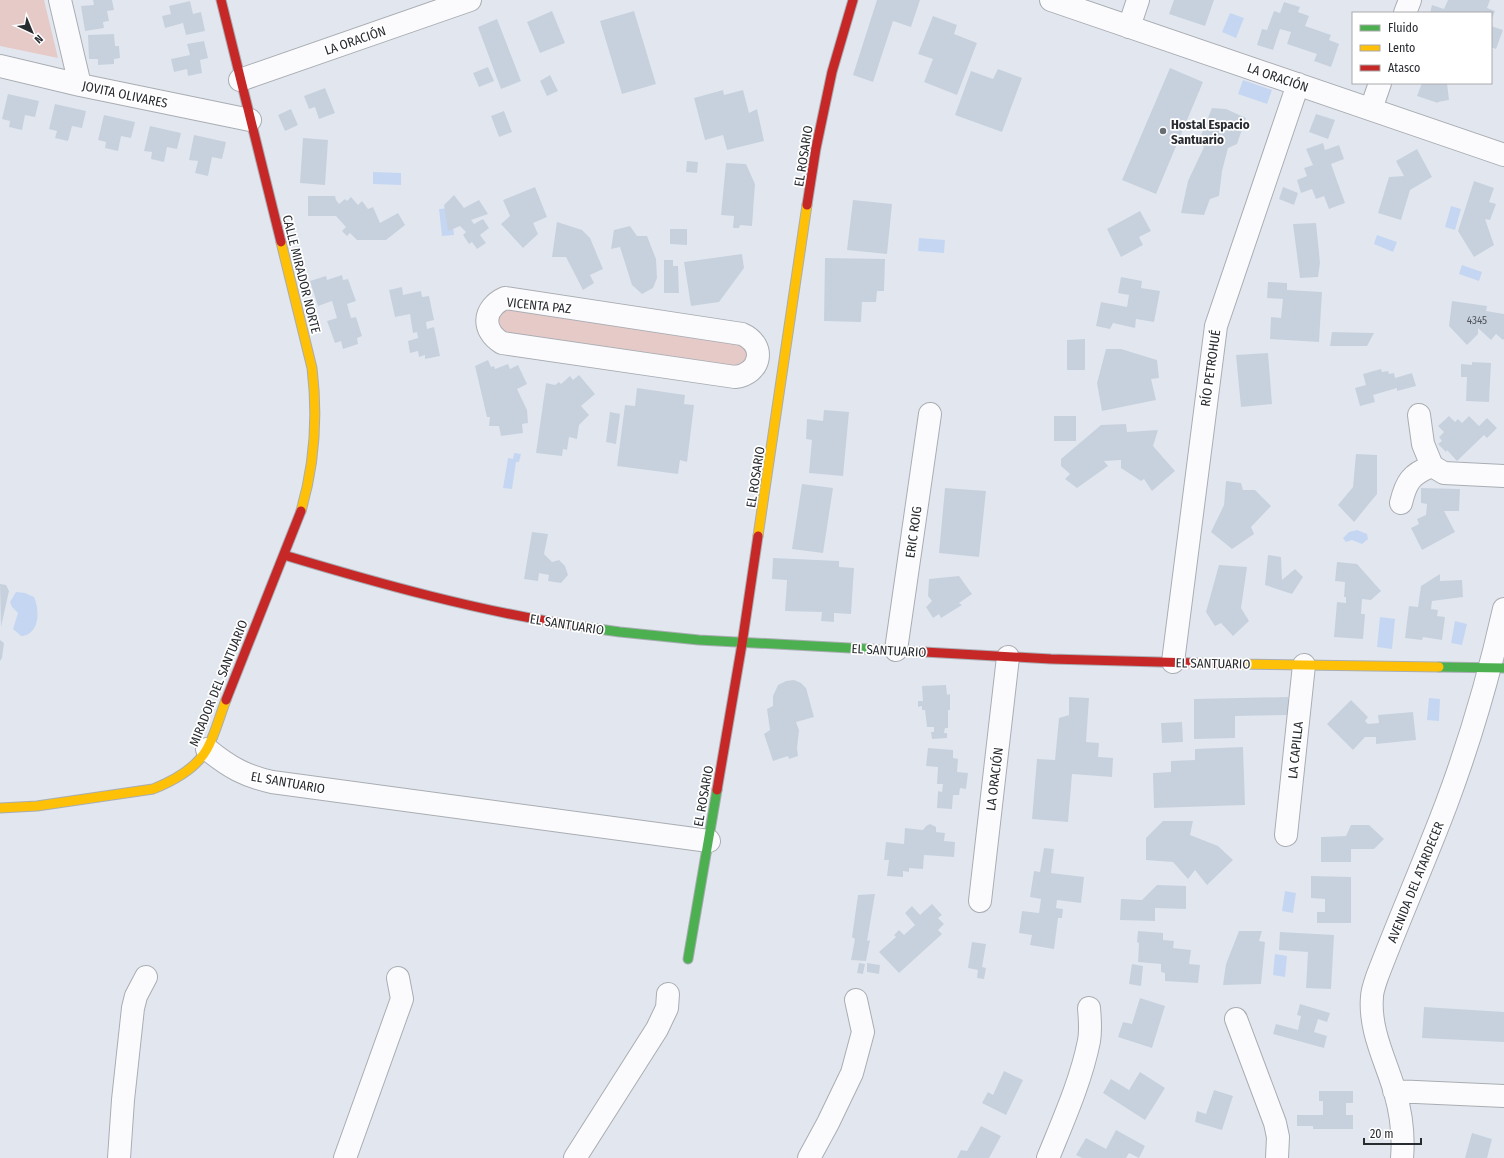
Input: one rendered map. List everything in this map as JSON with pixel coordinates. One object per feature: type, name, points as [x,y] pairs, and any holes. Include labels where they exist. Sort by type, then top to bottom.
[{"type":"street","points":[[60,0],[80,85]]},
{"type":"street","name":"CALLE MIRADOR NORTE","points":[[221,0],[307,347],[315,390],[316,434],[313,466],[301,510],[284,555]]},
{"type":"street","name":"LA ORACIÓN","points":[[240,80],[470,0]]},
{"type":"street","name":"EL ROSARIO","points":[[688,959],[742,644],[816,148],[832,72],[853,0]]},
{"type":"street","name":"LA ORACIÓN","points":[[1051,0],[1504,155]]},
{"type":"street","points":[[1129,26],[1138,0]]},
{"type":"street","points":[[1405,12],[1410,0]]},
{"type":"street","name":"JOVITA OLIVARES","points":[[0,66],[80,85],[250,120]]},
{"type":"street","name":"RÍO PETROHUÉ","points":[[1173,662],[1216,326],[1298,84]]},
{"type":"street","points":[[1371,109],[1380,84]]},
{"type":"street","name":"VICENTA PAZ","points":[[505,298],[742,334],[753,341],[758,353],[758,359],[756,365],[747,374],[735,377],[502,343],[491,333],[488,326],[489,312],[493,306],[505,298]]},
{"type":"street","points":[[758,359],[785,363]]},
{"type":"street","name":"ERIC ROIG","points":[[896,650],[930,414]]},
{"type":"street","points":[[1419,415],[1423,444],[1432,466],[1444,473],[1504,476]]},
{"type":"street","points":[[1401,503],[1405,488],[1414,476],[1420,471],[1432,466]]},
{"type":"street","name":"EL SANTUARIO","points":[[284,555],[404,591],[465,605],[526,618],[670,638],[742,644],[896,650],[1008,657],[1304,665],[1497,668]]},
{"type":"street","name":"MIRADOR DEL SANTUARIO","points":[[0,808],[37,806],[154,789],[168,784],[182,776],[208,749],[284,555]]},
{"type":"street","name":"AVENIDA DEL ATARDECER","points":[[1402,1158],[1400,1111],[1378,1041],[1372,1013],[1372,997],[1377,977],[1446,805],[1471,733],[1497,668],[1504,610]]},
{"type":"street","name":"LA ORACIÓN","points":[[980,901],[1008,657]]},
{"type":"street","name":"LA CAPILLA","points":[[1286,835],[1304,665]]},
{"type":"street","name":"EL SANTUARIO","points":[[208,749],[242,774],[272,782],[709,841]]},
{"type":"street","points":[[119,1158],[123,1100],[133,1008],[136,996],[146,977]]},
{"type":"street","points":[[345,1158],[402,999],[398,978]]},
{"type":"street","points":[[575,1158],[657,1029],[667,1008],[668,994]]},
{"type":"street","points":[[809,1158],[852,1073],[863,1032],[856,1000]]},
{"type":"street","points":[[1048,1158],[1084,1062],[1090,1034],[1090,1008]]},
{"type":"street","points":[[1236,1019],[1275,1123],[1278,1137],[1276,1158]]},
{"type":"street","points":[[1394,1091],[1504,1096]]},
{"type":"shaded area","points":[[0,0],[44,0],[58,58],[0,46]]},
{"type":"shaded area","points":[[503,309],[734,338],[750,352],[743,367],[499,334],[497,315]]},
{"type":"water","points":[[1230,13],[1244,18],[1236,38],[1222,32]]},
{"type":"water","points":[[1243,80],[1272,90],[1267,104],[1238,94]]},
{"type":"water","points":[[373,172],[401,173],[401,185],[373,184]]},
{"type":"water","points":[[1451,206],[1461,209],[1455,230],[1445,227]]},
{"type":"water","points":[[451,208],[454,235],[442,236],[439,209]]},
{"type":"water","points":[[1377,235],[1397,242],[1393,252],[1374,244]]},
{"type":"water","points":[[919,238],[945,240],[944,253],[918,251]]},
{"type":"water","points":[[1462,265],[1482,272],[1479,281],[1459,274]]},
{"type":"water","points":[[514,453],[521,454],[519,462],[516,462],[512,489],[503,488],[508,458],[513,459]]},
{"type":"water","points":[[1357,530],[1367,534],[1368,539],[1362,544],[1352,540],[1346,542],[1343,538],[1349,532]]},
{"type":"water","points":[[16,592],[25,593],[34,597],[36,602],[38,615],[37,621],[35,627],[27,635],[21,636],[13,629],[18,613],[12,607],[10,602]]},
{"type":"water","points":[[1380,617],[1395,619],[1392,649],[1377,647]]},
{"type":"water","points":[[1455,621],[1467,624],[1462,645],[1451,643]]},
{"type":"water","points":[[1429,698],[1440,699],[1439,721],[1427,720]]},
{"type":"water","points":[[1285,891],[1296,893],[1293,913],[1282,911]]},
{"type":"water","points":[[1275,954],[1287,956],[1285,977],[1273,975]]},
{"type":"building","points":[[93,0],[112,0],[114,10],[107,11],[109,21],[103,22],[104,28],[85,31],[81,6],[94,5]]},
{"type":"building","points":[[877,0],[920,0],[911,27],[893,21],[873,82],[853,75]]},
{"type":"building","points":[[1174,0],[1214,0],[1205,26],[1169,14]]},
{"type":"building","points":[[1448,0],[1490,0],[1487,8],[1495,11],[1492,18],[1492,12],[1430,12],[1432,5],[1444,9]]},
{"type":"building","points":[[190,1],[193,14],[201,12],[205,31],[186,35],[183,23],[165,28],[162,16],[171,14],[169,6]]},
{"type":"building","points":[[1284,2],[1300,7],[1298,12],[1309,16],[1305,26],[1331,35],[1329,40],[1339,44],[1331,67],[1314,61],[1317,54],[1287,44],[1291,32],[1280,29],[1273,50],[1257,45],[1262,29],[1267,30],[1274,11],[1280,13]]},
{"type":"building","points":[[552,11],[565,43],[540,53],[527,22]]},
{"type":"building","points":[[634,11],[656,84],[622,94],[600,21]]},
{"type":"building","points":[[933,16],[957,25],[954,34],[977,43],[957,95],[924,82],[933,59],[918,54]]},
{"type":"building","points":[[497,19],[521,81],[501,89],[478,27]]},
{"type":"building","points":[[1492,26],[1503,30],[1496,49],[1492,47]]},
{"type":"building","points":[[114,34],[115,46],[119,46],[120,58],[114,59],[114,64],[98,65],[98,59],[89,59],[88,35]]},
{"type":"building","points":[[204,41],[208,58],[200,60],[202,73],[188,76],[187,69],[174,72],[171,59],[190,55],[187,44]]},
{"type":"building","points":[[488,67],[494,81],[479,87],[473,73]]},
{"type":"building","name":"Hostal Espacio Santuario","points":[[1170,68],[1203,82],[1156,194],[1122,180]]},
{"type":"building","points":[[998,69],[1022,78],[1002,132],[955,115],[971,71],[993,79]]},
{"type":"building","points":[[550,75],[558,91],[547,96],[540,81]]},
{"type":"building","points":[[1422,84],[1447,84],[1449,100],[1438,103],[1417,96]]},
{"type":"building","points":[[325,88],[335,113],[319,119],[315,107],[309,109],[304,96]]},
{"type":"building","points":[[723,90],[724,95],[743,90],[749,113],[757,109],[764,141],[727,150],[723,135],[705,140],[694,98]]},
{"type":"building","points":[[8,94],[39,101],[35,117],[25,115],[22,130],[9,127],[10,121],[2,119]]},
{"type":"building","points":[[55,104],[86,111],[82,128],[72,126],[68,141],[55,138],[57,131],[49,129]]},
{"type":"building","points":[[1212,108],[1226,109],[1246,118],[1237,144],[1228,148],[1222,171],[1219,196],[1210,199],[1204,215],[1181,213],[1188,181],[1204,147],[1198,143]]},
{"type":"building","points":[[291,109],[298,125],[285,131],[278,115]]},
{"type":"building","points":[[504,111],[512,132],[499,137],[491,116]]},
{"type":"building","points":[[1316,114],[1335,120],[1328,139],[1309,132]]},
{"type":"building","points":[[104,115],[135,122],[131,138],[121,136],[118,151],[105,148],[106,142],[98,140]]},
{"type":"building","points":[[150,126],[181,133],[177,149],[167,147],[164,162],[151,159],[152,152],[144,151]]},
{"type":"building","points":[[194,135],[226,142],[222,159],[212,157],[208,176],[195,173],[198,161],[189,160]]},
{"type":"building","points":[[303,138],[328,140],[325,185],[300,183]]},
{"type":"building","points":[[1323,143],[1325,150],[1339,145],[1344,159],[1331,164],[1345,203],[1329,209],[1324,196],[1316,199],[1312,189],[1301,193],[1297,180],[1307,176],[1304,168],[1313,165],[1306,149]]},
{"type":"building","points":[[1417,149],[1432,177],[1410,190],[1401,220],[1378,213],[1389,177],[1404,176],[1396,161]]},
{"type":"building","points":[[687,161],[698,162],[697,173],[686,172]]},
{"type":"building","points":[[726,163],[746,164],[755,184],[752,226],[740,225],[739,228],[733,228],[734,216],[721,215]]},
{"type":"building","points":[[1474,181],[1494,188],[1489,202],[1496,204],[1490,220],[1485,219],[1494,245],[1474,257],[1458,231]]},
{"type":"building","points":[[535,187],[547,217],[533,223],[538,234],[523,248],[501,224],[510,216],[503,200]]},
{"type":"building","points":[[1283,187],[1298,193],[1294,205],[1279,199]]},
{"type":"building","points":[[454,195],[464,208],[479,200],[488,214],[471,220],[474,224],[483,219],[489,228],[480,235],[486,243],[477,249],[472,242],[469,244],[463,235],[466,232],[460,226],[448,231],[444,205]]},
{"type":"building","points":[[308,196],[335,196],[339,204],[345,199],[347,201],[351,197],[358,205],[362,201],[368,209],[373,207],[380,223],[398,213],[405,225],[386,240],[357,240],[350,233],[347,236],[342,231],[346,227],[336,216],[308,216]]},
{"type":"building","points":[[853,200],[892,204],[887,254],[847,250]]},
{"type":"building","points":[[1140,211],[1151,231],[1139,237],[1143,245],[1121,257],[1107,229]]},
{"type":"building","points":[[557,222],[582,230],[590,238],[603,269],[590,275],[594,283],[583,290],[566,257],[552,257]]},
{"type":"building","points":[[1316,223],[1320,263],[1318,277],[1300,278],[1293,224]]},
{"type":"building","points":[[630,226],[637,236],[647,236],[656,259],[657,278],[653,288],[642,294],[632,285],[620,247],[611,249],[614,230]]},
{"type":"building","points":[[670,229],[687,229],[687,245],[670,244]]},
{"type":"building","points":[[742,254],[744,268],[719,302],[691,306],[684,262]]},
{"type":"building","points":[[825,258],[885,259],[884,291],[877,291],[876,302],[862,302],[861,322],[824,321]]},
{"type":"building","points":[[664,260],[673,260],[673,266],[678,266],[679,293],[664,293]]},
{"type":"building","points":[[342,275],[343,280],[348,279],[356,301],[347,304],[351,318],[356,317],[362,336],[357,338],[358,344],[343,349],[341,341],[335,343],[327,321],[337,318],[332,301],[318,306],[310,281],[326,276],[327,280]]},
{"type":"building","points":[[1121,277],[1142,281],[1141,288],[1160,291],[1154,322],[1136,319],[1135,328],[1113,323],[1110,329],[1096,326],[1101,302],[1127,307],[1129,295],[1118,293]]},
{"type":"building","points":[[1268,282],[1287,283],[1287,290],[1322,292],[1319,342],[1270,339],[1271,317],[1281,318],[1283,299],[1267,298]]},
{"type":"building","points":[[402,287],[403,295],[421,291],[422,297],[429,296],[434,320],[426,322],[427,329],[434,327],[440,356],[425,359],[425,355],[419,357],[418,351],[410,353],[408,341],[418,338],[417,332],[413,333],[410,314],[395,317],[389,290]]},
{"type":"building","points":[[1452,301],[1487,306],[1486,311],[1504,314],[1504,339],[1503,340],[1496,334],[1491,340],[1478,328],[1478,334],[1467,345],[1449,326]]},
{"type":"building","points":[[1332,332],[1374,333],[1367,346],[1330,346]]},
{"type":"building","points":[[1085,339],[1085,370],[1067,370],[1067,340]]},
{"type":"building","points":[[1106,349],[1121,349],[1157,360],[1159,378],[1151,379],[1156,400],[1102,411],[1097,383]]},
{"type":"building","points":[[1268,353],[1272,404],[1241,407],[1236,355]]},
{"type":"building","points":[[488,360],[491,367],[494,366],[495,369],[508,364],[510,369],[518,365],[527,384],[517,389],[527,410],[528,423],[522,424],[523,433],[501,436],[499,426],[489,426],[490,417],[487,417],[475,366]]},
{"type":"building","points":[[1472,362],[1491,363],[1489,402],[1466,401],[1467,377],[1461,377],[1461,364],[1472,365]]},
{"type":"building","points":[[1381,369],[1382,372],[1388,371],[1389,374],[1394,373],[1395,378],[1412,373],[1416,386],[1397,391],[1397,388],[1373,395],[1375,402],[1360,406],[1355,388],[1366,385],[1363,374]]},
{"type":"building","points":[[579,375],[595,394],[581,406],[589,415],[579,425],[577,439],[569,437],[567,450],[563,449],[562,456],[536,453],[546,383],[555,385],[559,382],[561,384],[570,376],[573,380]]},
{"type":"building","points":[[637,388],[685,395],[684,404],[694,405],[687,462],[680,460],[678,474],[617,466],[625,405],[635,406]]},
{"type":"building","points":[[824,410],[849,412],[843,476],[809,473],[812,440],[806,439],[807,419],[823,421]]},
{"type":"building","points":[[610,412],[620,414],[616,444],[606,442]]},
{"type":"building","points":[[1054,416],[1076,416],[1076,441],[1054,441]]},
{"type":"building","points":[[1449,416],[1455,422],[1458,419],[1462,423],[1469,416],[1479,426],[1487,418],[1497,428],[1487,438],[1484,435],[1457,461],[1447,450],[1446,452],[1438,444],[1442,441],[1439,437],[1444,432],[1438,426]]},
{"type":"building","points":[[1126,424],[1127,432],[1158,430],[1153,446],[1175,471],[1152,491],[1144,479],[1141,481],[1121,468],[1121,460],[1104,461],[1108,466],[1077,488],[1065,479],[1070,474],[1061,466],[1061,459],[1101,425]]},
{"type":"building","points":[[1356,454],[1377,455],[1377,494],[1354,522],[1338,505],[1353,487]]},
{"type":"building","points":[[1226,481],[1241,483],[1243,490],[1255,490],[1271,506],[1251,527],[1254,534],[1232,549],[1211,532],[1224,505]]},
{"type":"building","points":[[802,484],[833,488],[823,553],[792,549]]},
{"type":"building","points":[[945,488],[986,491],[979,557],[939,553]]},
{"type":"building","points":[[1421,488],[1460,489],[1459,511],[1444,511],[1455,532],[1422,550],[1411,528],[1419,524],[1417,519],[1426,515],[1427,504],[1421,503]]},
{"type":"building","points":[[532,532],[548,534],[544,554],[552,562],[559,560],[565,566],[568,575],[561,583],[548,581],[549,575],[539,573],[538,581],[524,579]]},
{"type":"building","points":[[1268,555],[1281,557],[1282,580],[1295,569],[1303,577],[1292,594],[1265,585]]},
{"type":"building","points":[[773,558],[839,561],[839,567],[854,568],[851,614],[834,613],[834,622],[821,621],[822,612],[785,611],[787,580],[772,579]]},
{"type":"building","points":[[1337,562],[1357,564],[1381,591],[1371,600],[1362,599],[1361,614],[1365,614],[1363,639],[1334,637],[1337,602],[1346,603],[1346,597],[1344,597],[1345,582],[1335,581]]},
{"type":"building","points":[[1219,565],[1247,567],[1241,608],[1249,621],[1233,636],[1221,623],[1215,626],[1206,612]]},
{"type":"building","points":[[1440,574],[1440,581],[1462,580],[1463,597],[1432,601],[1431,609],[1438,610],[1437,616],[1445,617],[1442,640],[1423,637],[1422,640],[1405,638],[1409,606],[1418,607],[1421,586]]},
{"type":"building","points":[[959,576],[972,594],[959,603],[962,605],[941,618],[939,614],[933,618],[926,607],[932,601],[928,596],[929,579]]},
{"type":"building","points":[[0,584],[6,585],[9,591],[1,627]]},
{"type":"building","points":[[0,640],[4,643],[2,658],[0,661]]},
{"type":"building","points":[[794,680],[801,683],[806,688],[814,717],[796,722],[799,730],[797,748],[798,756],[789,759],[788,756],[773,761],[764,734],[770,730],[767,709],[773,706],[773,696],[778,685],[786,681]]},
{"type":"building","points":[[946,685],[947,695],[950,694],[948,728],[945,728],[944,733],[947,733],[947,738],[932,739],[931,732],[934,732],[934,727],[927,727],[925,710],[922,710],[922,706],[918,707],[918,701],[923,701],[922,686]]},
{"type":"building","points":[[1069,697],[1089,698],[1086,742],[1099,743],[1098,757],[1113,758],[1112,777],[1072,774],[1068,822],[1032,819],[1037,759],[1055,760],[1059,718],[1069,715]]},
{"type":"building","points":[[1288,697],[1288,715],[1235,716],[1235,738],[1194,739],[1194,699]]},
{"type":"building","points":[[1351,700],[1368,717],[1365,721],[1368,724],[1379,723],[1378,715],[1413,712],[1416,740],[1376,744],[1376,737],[1365,737],[1353,750],[1327,724]]},
{"type":"building","points":[[1182,722],[1183,742],[1162,743],[1161,723]]},
{"type":"building","points":[[1243,747],[1245,805],[1154,808],[1153,773],[1171,772],[1171,761],[1195,760],[1195,749]]},
{"type":"building","points":[[928,748],[953,750],[953,758],[958,759],[957,772],[968,773],[966,789],[960,788],[959,795],[953,795],[952,809],[937,808],[938,791],[942,792],[943,784],[937,784],[938,767],[926,766]]},
{"type":"building","points":[[1163,821],[1193,821],[1190,835],[1218,846],[1233,860],[1207,885],[1195,870],[1188,879],[1173,862],[1146,860],[1146,838]]},
{"type":"building","points":[[930,824],[936,827],[936,832],[945,833],[944,841],[955,842],[954,857],[924,855],[923,869],[909,868],[909,872],[903,871],[903,877],[887,876],[889,860],[884,860],[886,842],[904,844],[905,828],[923,830]]},
{"type":"building","points":[[1351,825],[1369,825],[1384,839],[1374,849],[1351,849],[1351,862],[1321,862],[1321,837],[1346,836]]},
{"type":"building","points":[[1044,848],[1054,849],[1051,873],[1084,877],[1081,903],[1057,900],[1056,908],[1063,909],[1062,918],[1058,918],[1054,949],[1030,945],[1032,935],[1019,933],[1022,911],[1039,913],[1041,899],[1030,897],[1034,871],[1040,872]]},
{"type":"building","points":[[1311,876],[1351,877],[1351,923],[1317,923],[1317,912],[1325,912],[1325,899],[1311,898]]},
{"type":"building","points":[[1157,885],[1186,886],[1186,909],[1155,908],[1155,921],[1120,920],[1121,899],[1142,900]]},
{"type":"building","points":[[875,894],[867,941],[870,940],[866,961],[851,960],[855,939],[852,937],[858,895]]},
{"type":"building","points":[[932,904],[942,915],[938,918],[944,924],[938,930],[942,934],[899,973],[879,952],[896,937],[894,935],[899,930],[904,935],[915,925],[905,913],[912,906],[920,915]]},
{"type":"building","points":[[1138,931],[1163,933],[1163,940],[1174,941],[1173,948],[1191,950],[1189,964],[1200,965],[1198,983],[1165,981],[1165,973],[1161,972],[1161,964],[1138,962]]},
{"type":"building","points":[[1239,931],[1262,931],[1259,941],[1265,942],[1261,984],[1223,985],[1226,964]]},
{"type":"building","points":[[1280,932],[1334,935],[1331,989],[1306,988],[1308,952],[1279,950]]},
{"type":"building","points":[[972,942],[986,944],[982,967],[986,968],[984,979],[977,978],[978,970],[968,968]]},
{"type":"building","points":[[859,963],[865,964],[863,974],[857,973]]},
{"type":"building","points":[[867,963],[880,965],[879,974],[867,972]]},
{"type":"building","points":[[1132,964],[1143,966],[1141,986],[1129,984]]},
{"type":"building","points":[[1140,998],[1165,1006],[1152,1048],[1118,1037],[1123,1022],[1132,1024]]},
{"type":"building","points":[[1300,1004],[1330,1013],[1327,1022],[1318,1019],[1314,1032],[1327,1036],[1324,1048],[1273,1034],[1276,1024],[1298,1030],[1301,1016],[1297,1015]]},
{"type":"building","points":[[1424,1007],[1504,1012],[1504,1042],[1422,1038]]},
{"type":"building","points":[[1004,1071],[1023,1080],[1006,1115],[982,1103],[988,1092],[993,1095]]},
{"type":"building","points":[[1140,1072],[1165,1088],[1145,1120],[1103,1093],[1111,1079],[1129,1090]]},
{"type":"building","points":[[1214,1090],[1233,1096],[1222,1130],[1195,1122],[1197,1111],[1206,1114]]},
{"type":"building","points":[[1319,1091],[1353,1091],[1353,1103],[1346,1103],[1346,1115],[1353,1115],[1353,1129],[1313,1129],[1313,1126],[1297,1126],[1297,1115],[1323,1115],[1323,1101],[1319,1101]]},
{"type":"building","points":[[981,1126],[1001,1136],[989,1158],[957,1158],[961,1150],[967,1151]]},
{"type":"building","points":[[1116,1130],[1145,1146],[1139,1158],[1129,1153],[1126,1158],[1082,1158],[1076,1155],[1086,1138],[1106,1149]]},
{"type":"building","points":[[1472,1133],[1492,1139],[1487,1158],[1465,1158]]},
{"type":"traffic: fast","points":[[577,626],[699,640],[924,652]]},
{"type":"traffic: fast","points":[[1439,667],[1504,668]]},
{"type":"traffic: fast","points":[[688,959],[717,790]]},
{"type":"traffic: slow","points":[[758,536],[807,205]]},
{"type":"traffic: slow","points":[[281,242],[312,368],[314,386],[314,440],[306,493],[301,511]]},
{"type":"traffic: slow","points":[[1232,664],[1439,667]]},
{"type":"traffic: slow","points":[[0,808],[37,806],[153,789],[168,782],[183,774],[197,763],[207,749],[226,700]]},
{"type":"traffic: jam","points":[[221,0],[281,242]]},
{"type":"traffic: jam","points":[[807,205],[816,148],[832,72],[853,0]]},
{"type":"traffic: jam","points":[[226,700],[301,511]]},
{"type":"traffic: jam","points":[[717,790],[742,644],[758,536]]},
{"type":"traffic: jam","points":[[284,555],[466,605],[577,626]]},
{"type":"traffic: jam","points":[[924,652],[1051,659],[1232,664]]},
{"type":"place","name":"Hostal Espacio Santuario","points":[[1163,131]]}]
